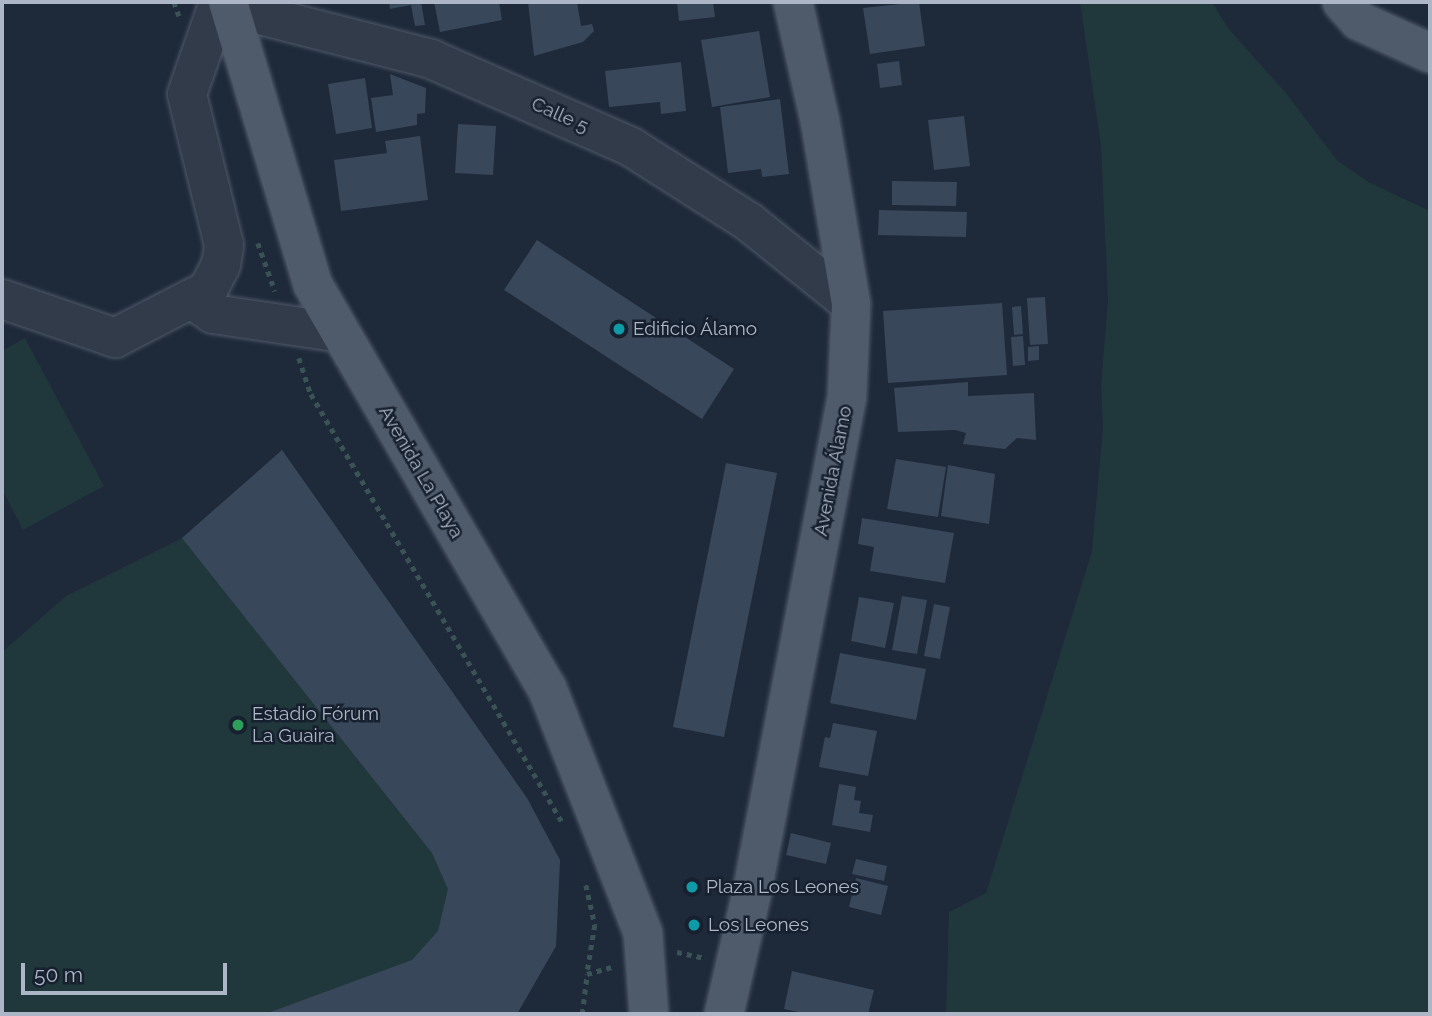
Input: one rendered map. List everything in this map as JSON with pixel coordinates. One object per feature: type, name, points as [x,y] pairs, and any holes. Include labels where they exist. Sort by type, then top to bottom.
[{"type":"main road","name":"Avenida Álamo","points":[[724,1014],[847,397],[851,304],[820,121],[793,2]]},
{"type":"main road","points":[[1342,2],[1359,22],[1430,53]]},
{"type":"main road","name":"Avenida La Playa","points":[[225,4],[313,285],[547,688],[643,933],[649,1014]]},
{"type":"street","points":[[2,299],[115,338],[208,290],[221,265],[224,245],[187,94],[196,65],[225,4]]},
{"type":"street","name":"Calle 5","points":[[225,4],[431,59],[631,147],[748,222],[851,304]]},
{"type":"street","points":[[191,299],[213,314],[341,333]]},
{"type":"path","points":[[174,2],[196,65]]},
{"type":"path","points":[[256,234],[311,394],[566,830]]},
{"type":"path","points":[[585,880],[595,925],[587,974]]},
{"type":"green space","points":[[1080,2],[1212,2],[1228,28],[1285,92],[1338,161],[1370,183],[1430,211],[1430,1014],[946,1014],[949,912],[986,893],[1092,551],[1103,426],[1101,384],[1108,300],[1101,146]]},
{"type":"green space","points":[[25,338],[104,486],[23,530],[2,489],[2,351]]},
{"type":"green space","name":"Estadio Fórum La Guaira","points":[[282,450],[527,798],[560,860],[556,946],[517,1014],[2,1014],[2,652],[66,596],[182,538]]},
{"type":"building","points":[[389,2],[421,2],[425,25],[415,26],[411,5],[390,9]]},
{"type":"building","points":[[434,2],[499,2],[502,20],[440,32]]},
{"type":"building","points":[[528,2],[577,2],[581,26],[592,24],[594,31],[583,42],[534,56]]},
{"type":"building","points":[[677,2],[713,2],[715,17],[679,21]]},
{"type":"building","points":[[919,2],[925,46],[870,54],[863,8]]},
{"type":"building","points":[[759,31],[770,97],[712,107],[701,40]]},
{"type":"building","points":[[899,61],[902,85],[880,88],[877,64]]},
{"type":"building","points":[[681,62],[686,111],[661,114],[660,102],[609,107],[605,71]]},
{"type":"building","points":[[390,74],[426,88],[425,113],[417,114],[417,125],[376,132],[371,98],[393,95]]},
{"type":"building","points":[[365,78],[372,128],[336,134],[328,84]]},
{"type":"building","points":[[780,99],[789,174],[762,177],[761,169],[728,173],[720,107]]},
{"type":"building","points":[[964,116],[970,166],[934,170],[928,120]]},
{"type":"building","points":[[458,124],[496,126],[493,175],[455,173]]},
{"type":"building","points":[[420,136],[428,200],[341,211],[334,160],[387,153],[385,141]]},
{"type":"building","points":[[892,181],[957,182],[956,206],[892,205]]},
{"type":"building","points":[[879,210],[967,212],[966,237],[878,235]]},
{"type":"building","name":"Edificio Álamo","points":[[537,240],[734,369],[702,419],[504,290]]},
{"type":"building","points":[[1045,297],[1048,344],[1030,345],[1027,298]]},
{"type":"building","points":[[1002,303],[1007,375],[888,383],[883,311]]},
{"type":"building","points":[[1021,306],[1023,334],[1014,335],[1012,307]]},
{"type":"building","points":[[1023,336],[1025,365],[1013,366],[1011,337]]},
{"type":"building","points":[[1039,346],[1039,360],[1028,361],[1028,347]]},
{"type":"building","points":[[968,382],[968,396],[1034,393],[1036,440],[1017,438],[1005,449],[963,444],[966,433],[955,430],[898,432],[894,388]]},
{"type":"building","points":[[282,450],[527,798],[560,860],[556,946],[517,1014],[265,1014],[412,960],[438,931],[448,889],[432,853],[182,538]]},
{"type":"building","points":[[896,459],[946,467],[938,517],[887,509]]},
{"type":"building","points":[[726,463],[777,473],[724,737],[673,727]]},
{"type":"building","points":[[948,465],[995,474],[989,524],[941,516]]},
{"type":"building","points":[[862,518],[954,533],[945,583],[870,571],[874,547],[858,544]]},
{"type":"building","points":[[902,596],[927,600],[917,654],[892,650]]},
{"type":"building","points":[[859,597],[894,603],[885,648],[851,641]]},
{"type":"building","points":[[934,604],[950,607],[940,659],[924,656]]},
{"type":"building","points":[[840,653],[926,669],[916,720],[830,703]]},
{"type":"building","points":[[833,723],[877,731],[868,776],[819,767],[825,737],[830,738]]},
{"type":"building","points":[[839,784],[856,787],[854,800],[861,801],[859,813],[873,815],[870,832],[832,825]]},
{"type":"building","points":[[791,833],[831,843],[826,864],[786,855]]},
{"type":"building","points":[[856,859],[887,866],[884,881],[852,874]]},
{"type":"building","points":[[856,878],[888,886],[881,915],[849,907]]},
{"type":"building","points":[[792,971],[874,990],[868,1014],[808,1014],[784,1009]]},
{"type":"place","name":"Edificio Álamo","points":[[619,329]]},
{"type":"place","name":"Estadio Fórum La Guaira","points":[[238,725]]},
{"type":"place","name":"Plaza Los Leones","points":[[692,887]]},
{"type":"place","name":"Los Leones","points":[[694,925]]}]
